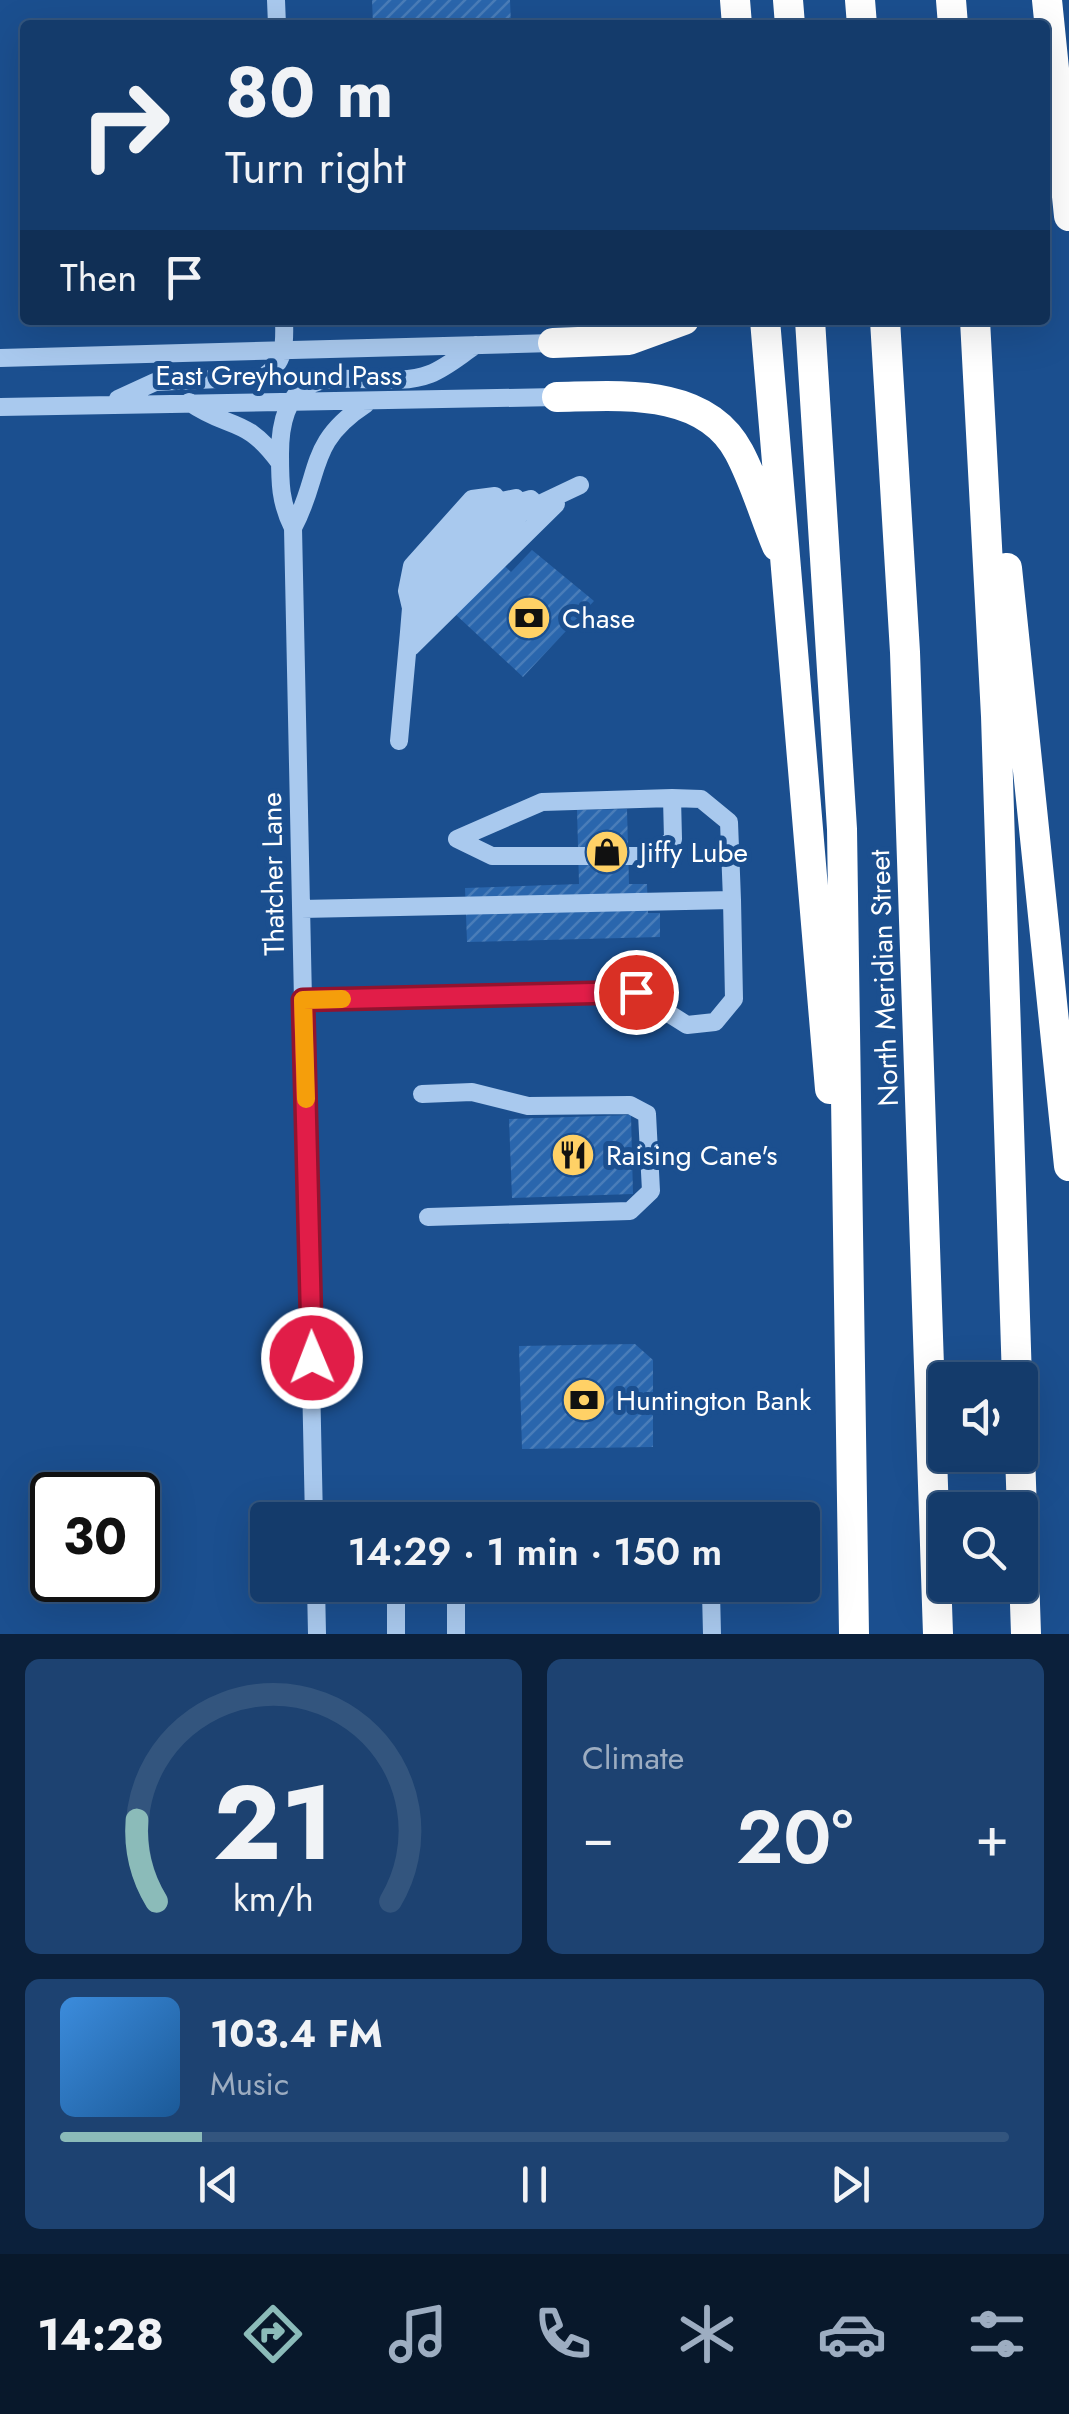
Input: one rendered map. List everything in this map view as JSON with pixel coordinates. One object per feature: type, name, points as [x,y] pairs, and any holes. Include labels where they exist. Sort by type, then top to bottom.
[{"type":"highway","points":[[1050,23],[1069,216]]},
{"type":"highway","points":[[1062,164],[1069,196]]},
{"type":"highway","points":[[553,342],[629,340],[670,325]]},
{"type":"highway","points":[[765,325],[845,1276]]},
{"type":"highway","points":[[810,325],[842,829],[848,1041],[845,1276],[854,1634]]},
{"type":"highway","name":"North Meridian Street","points":[[885,325],[906,670],[938,1634]]},
{"type":"highway","points":[[978,325],[1017,1362]]},
{"type":"highway","points":[[979,325],[1069,1166]]},
{"type":"highway","points":[[558,397],[662,400],[699,412],[714,423],[738,450],[788,570]]},
{"type":"highway","points":[[1021,1472],[1026,1634]]},
{"type":"street","points":[[110,403],[155,382],[262,377],[274,370],[285,349],[284,325]]},
{"type":"street","name":"East Greyhound Pass","points":[[0,358],[553,342]]},
{"type":"street","points":[[292,400],[307,386],[328,379],[428,375],[476,346]]},
{"type":"street","name":"East Greyhound Pass","points":[[0,407],[292,400],[366,404],[558,397]]},
{"type":"street","name":"Thatcher Lane","points":[[292,400],[282,426],[280,502],[293,528],[314,1502]]},
{"type":"street","points":[[189,402],[210,417],[245,426],[262,438],[280,463]]},
{"type":"street","name":"Thatcher Lane","points":[[293,528],[306,503],[312,466],[320,450],[346,417],[366,404]]},
{"type":"street","points":[[409,599],[510,506],[580,485]]},
{"type":"street","points":[[400,742],[412,566],[472,500],[580,485]]},
{"type":"street","points":[[409,632],[521,513],[580,485]]},
{"type":"street","points":[[406,652],[533,523],[580,485]]},
{"type":"street","points":[[303,1000],[636,992],[687,1025],[715,1022],[734,999],[729,822],[701,799],[672,798],[542,802],[456,839],[492,856],[652,856],[673,840],[672,798]]},
{"type":"street","points":[[301,909],[732,900]]},
{"type":"street","points":[[422,1094],[472,1092],[528,1106],[630,1104],[646,1114],[651,1191],[630,1212],[428,1217]]},
{"type":"street","points":[[316,1602],[317,1634]]},
{"type":"street","points":[[396,1602],[396,1634]]},
{"type":"street","points":[[456,1602],[456,1634]]},
{"type":"street","points":[[711,1602],[712,1634]]},
{"type":"building","points":[[372,0],[510,0],[511,20],[373,20]]},
{"type":"building","points":[[452,517],[511,572],[532,550],[594,601],[523,677],[454,613]]},
{"type":"building","points":[[627,809],[629,884],[647,884],[648,913],[660,913],[660,937],[467,942],[465,888],[579,884],[577,810]]},
{"type":"building","points":[[631,1115],[633,1194],[512,1198],[509,1119]]},
{"type":"building","points":[[635,1344],[653,1360],[653,1447],[522,1449],[519,1346]]},
{"type":"slow traffic","points":[[306,1099],[303,1000],[342,999]]},
{"type":"place","name":"Chase","points":[[529,618]]},
{"type":"place","name":"Jiffy Lube","points":[[607,852]]},
{"type":"place","name":"Raising Cane's","points":[[573,1155]]},
{"type":"place","name":"Huntington Bank","points":[[584,1400]]},
{"type":"route","points":[[312,1358],[303,1000],[636,992]]}]
